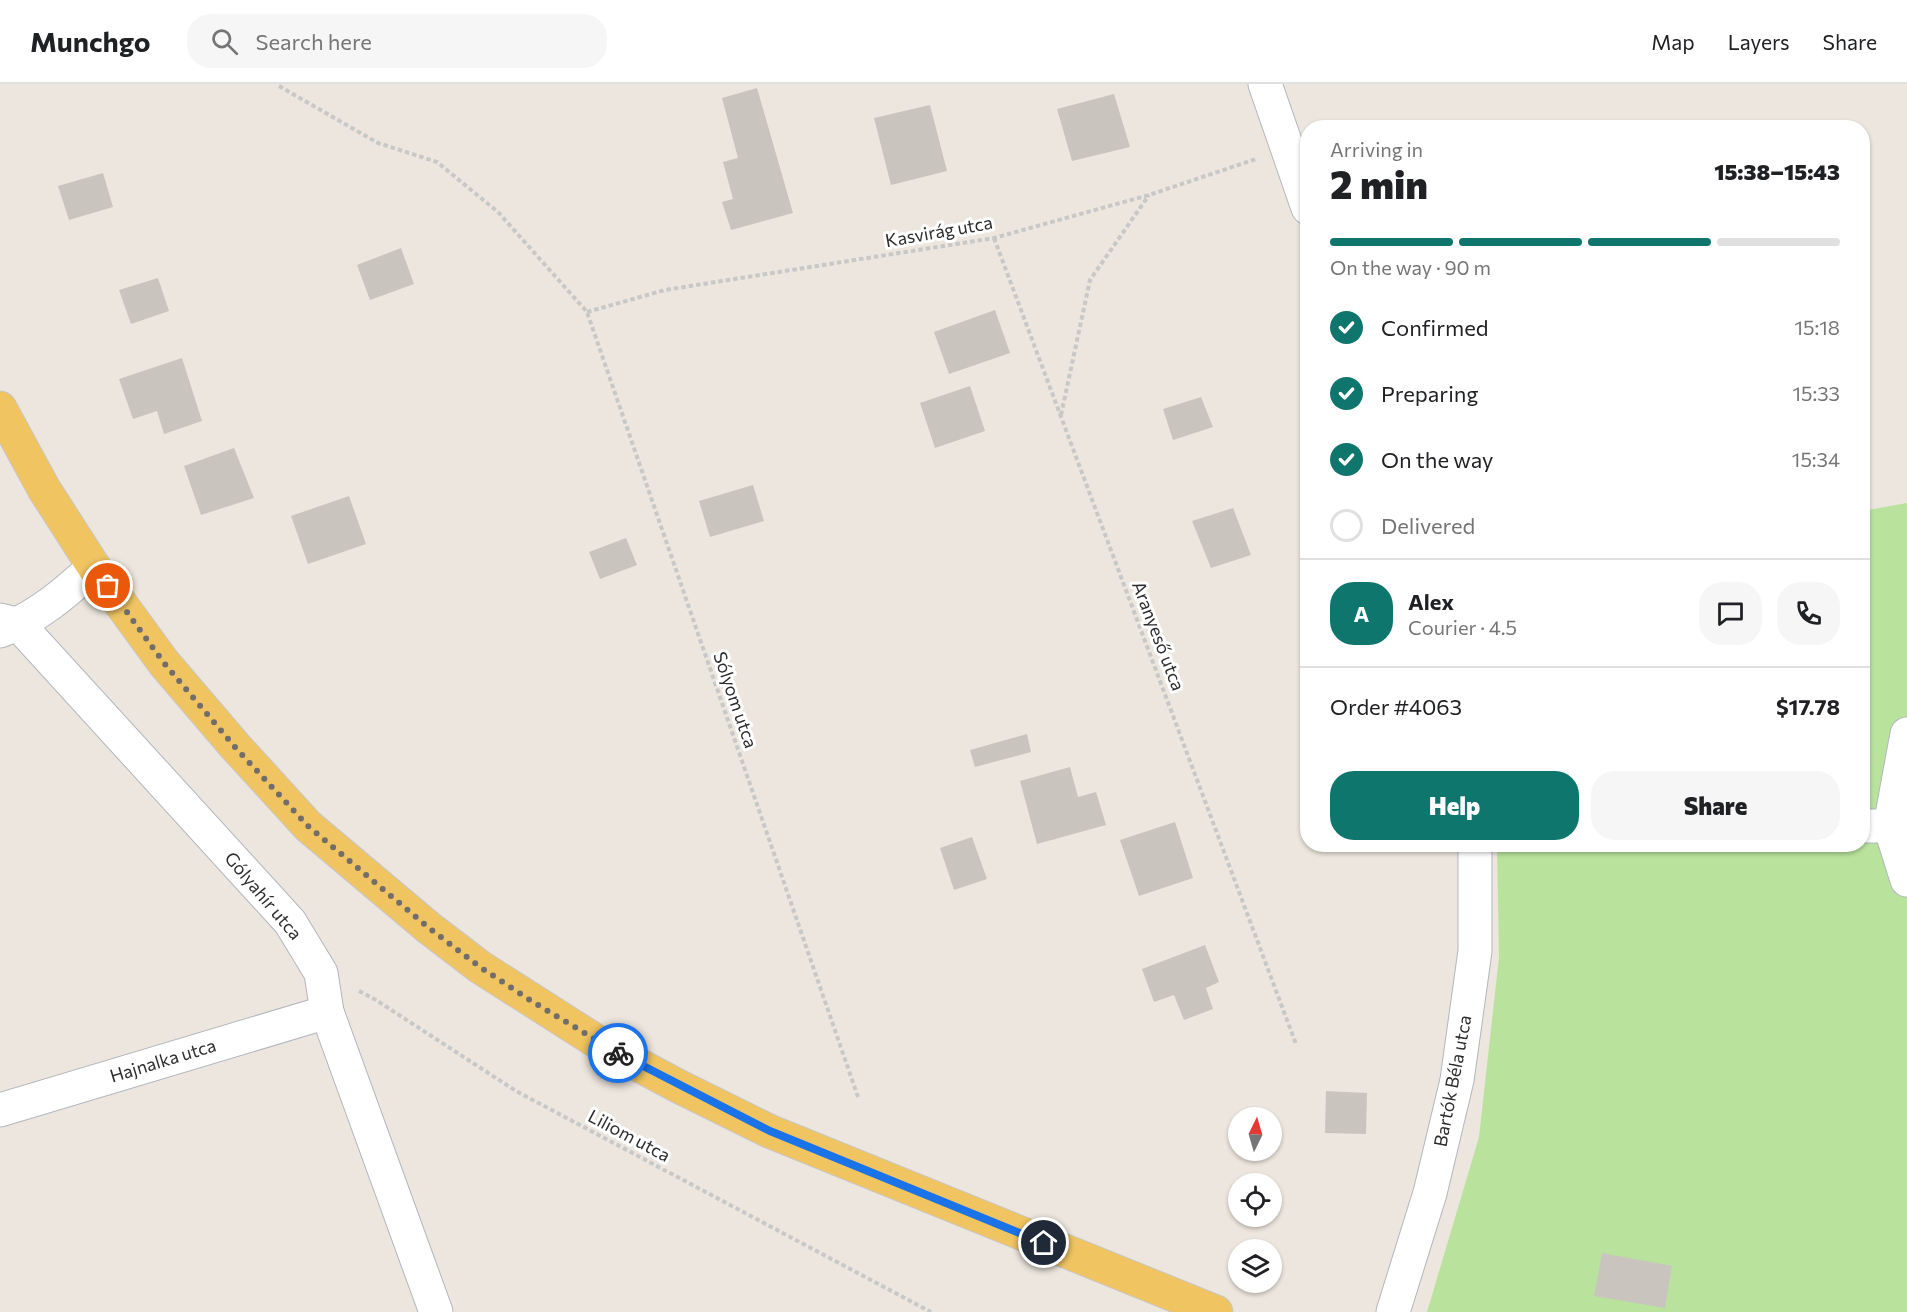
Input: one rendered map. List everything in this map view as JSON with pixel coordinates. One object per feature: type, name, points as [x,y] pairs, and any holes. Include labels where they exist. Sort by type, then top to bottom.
[{"type":"main road","points":[[0,408],[44,489],[94,567],[164,663],[234,746],[308,826],[429,928],[480,967],[617,1053],[770,1131],[1216,1312]]},
{"type":"street","points":[[1265,84],[1300,184]]},
{"type":"street","points":[[6,625],[50,605],[94,567]]},
{"type":"street","name":"Gólyahír utca","points":[[6,625],[290,922],[321,973],[327,1012],[436,1312]]},
{"type":"street","points":[[1907,734],[1877,826],[1907,880]]},
{"type":"street","name":"Bartók Béla utca","points":[[1393,1312],[1430,1193],[1457,1080],[1474,951],[1475,852]]},
{"type":"street","name":"Hajnalka utca","points":[[0,1110],[327,1012]]},
{"type":"path","points":[[279,86],[378,143],[437,162],[498,212],[587,312]]},
{"type":"path","name":"Kasvirág utca","points":[[587,312],[665,291],[994,238],[1149,195],[1288,149]]},
{"type":"path","points":[[1061,416],[1090,280],[1149,195]]},
{"type":"path","name":"Aranyeső utca","points":[[994,238],[1296,1044]]},
{"type":"path","name":"Sólyom utca","points":[[587,312],[858,1097]]},
{"type":"path","name":"Liliom utca","points":[[321,973],[376,1000],[516,1091],[931,1312]]},
{"type":"green space","points":[[1907,503],[1907,1312],[1427,1312],[1479,1137],[1499,957],[1497,852],[1870,852],[1870,510]]},
{"type":"building","points":[[757,88],[793,213],[731,230],[722,202],[733,199],[723,162],[738,158],[722,98]]},
{"type":"building","points":[[1114,94],[1130,147],[1072,161],[1057,109]]},
{"type":"building","points":[[930,105],[947,171],[891,185],[874,118]]},
{"type":"building","points":[[103,173],[113,207],[69,220],[58,186]]},
{"type":"building","points":[[401,248],[414,284],[370,300],[357,265]]},
{"type":"building","points":[[158,278],[169,311],[131,324],[119,290]]},
{"type":"building","points":[[995,310],[1010,353],[949,374],[934,332]]},
{"type":"building","points":[[182,358],[202,421],[164,434],[157,411],[133,419],[119,379]]},
{"type":"building","points":[[970,386],[985,431],[935,448],[920,403]]},
{"type":"building","points":[[1201,397],[1213,427],[1173,440],[1163,409]]},
{"type":"building","points":[[234,448],[254,498],[201,515],[184,466]]},
{"type":"building","points":[[753,485],[764,521],[710,537],[699,501]]},
{"type":"building","points":[[349,496],[366,544],[308,564],[291,516]]},
{"type":"building","points":[[1233,508],[1251,555],[1211,568],[1192,521]]},
{"type":"building","points":[[626,538],[637,565],[600,579],[589,552]]},
{"type":"building","points":[[1027,734],[1031,752],[975,767],[970,750]]},
{"type":"building","points":[[1070,767],[1078,797],[1096,792],[1106,825],[1037,844],[1020,781]]},
{"type":"building","points":[[1175,822],[1193,878],[1139,896],[1120,840]]},
{"type":"building","points":[[972,837],[987,879],[954,890],[940,848]]},
{"type":"building","points":[[1205,945],[1219,982],[1206,988],[1213,1009],[1184,1020],[1174,995],[1154,1002],[1142,969]]},
{"type":"building","points":[[1326,1091],[1367,1093],[1366,1134],[1325,1133]]},
{"type":"building","points":[[1602,1253],[1672,1266],[1665,1308],[1594,1296]]},
{"type":"way so far","points":[[108,586],[164,663],[234,746],[308,826],[429,928],[480,967],[618,1053]]},
{"type":"route","points":[[618,1053],[678,1086],[770,1131],[1044,1243]]}]
